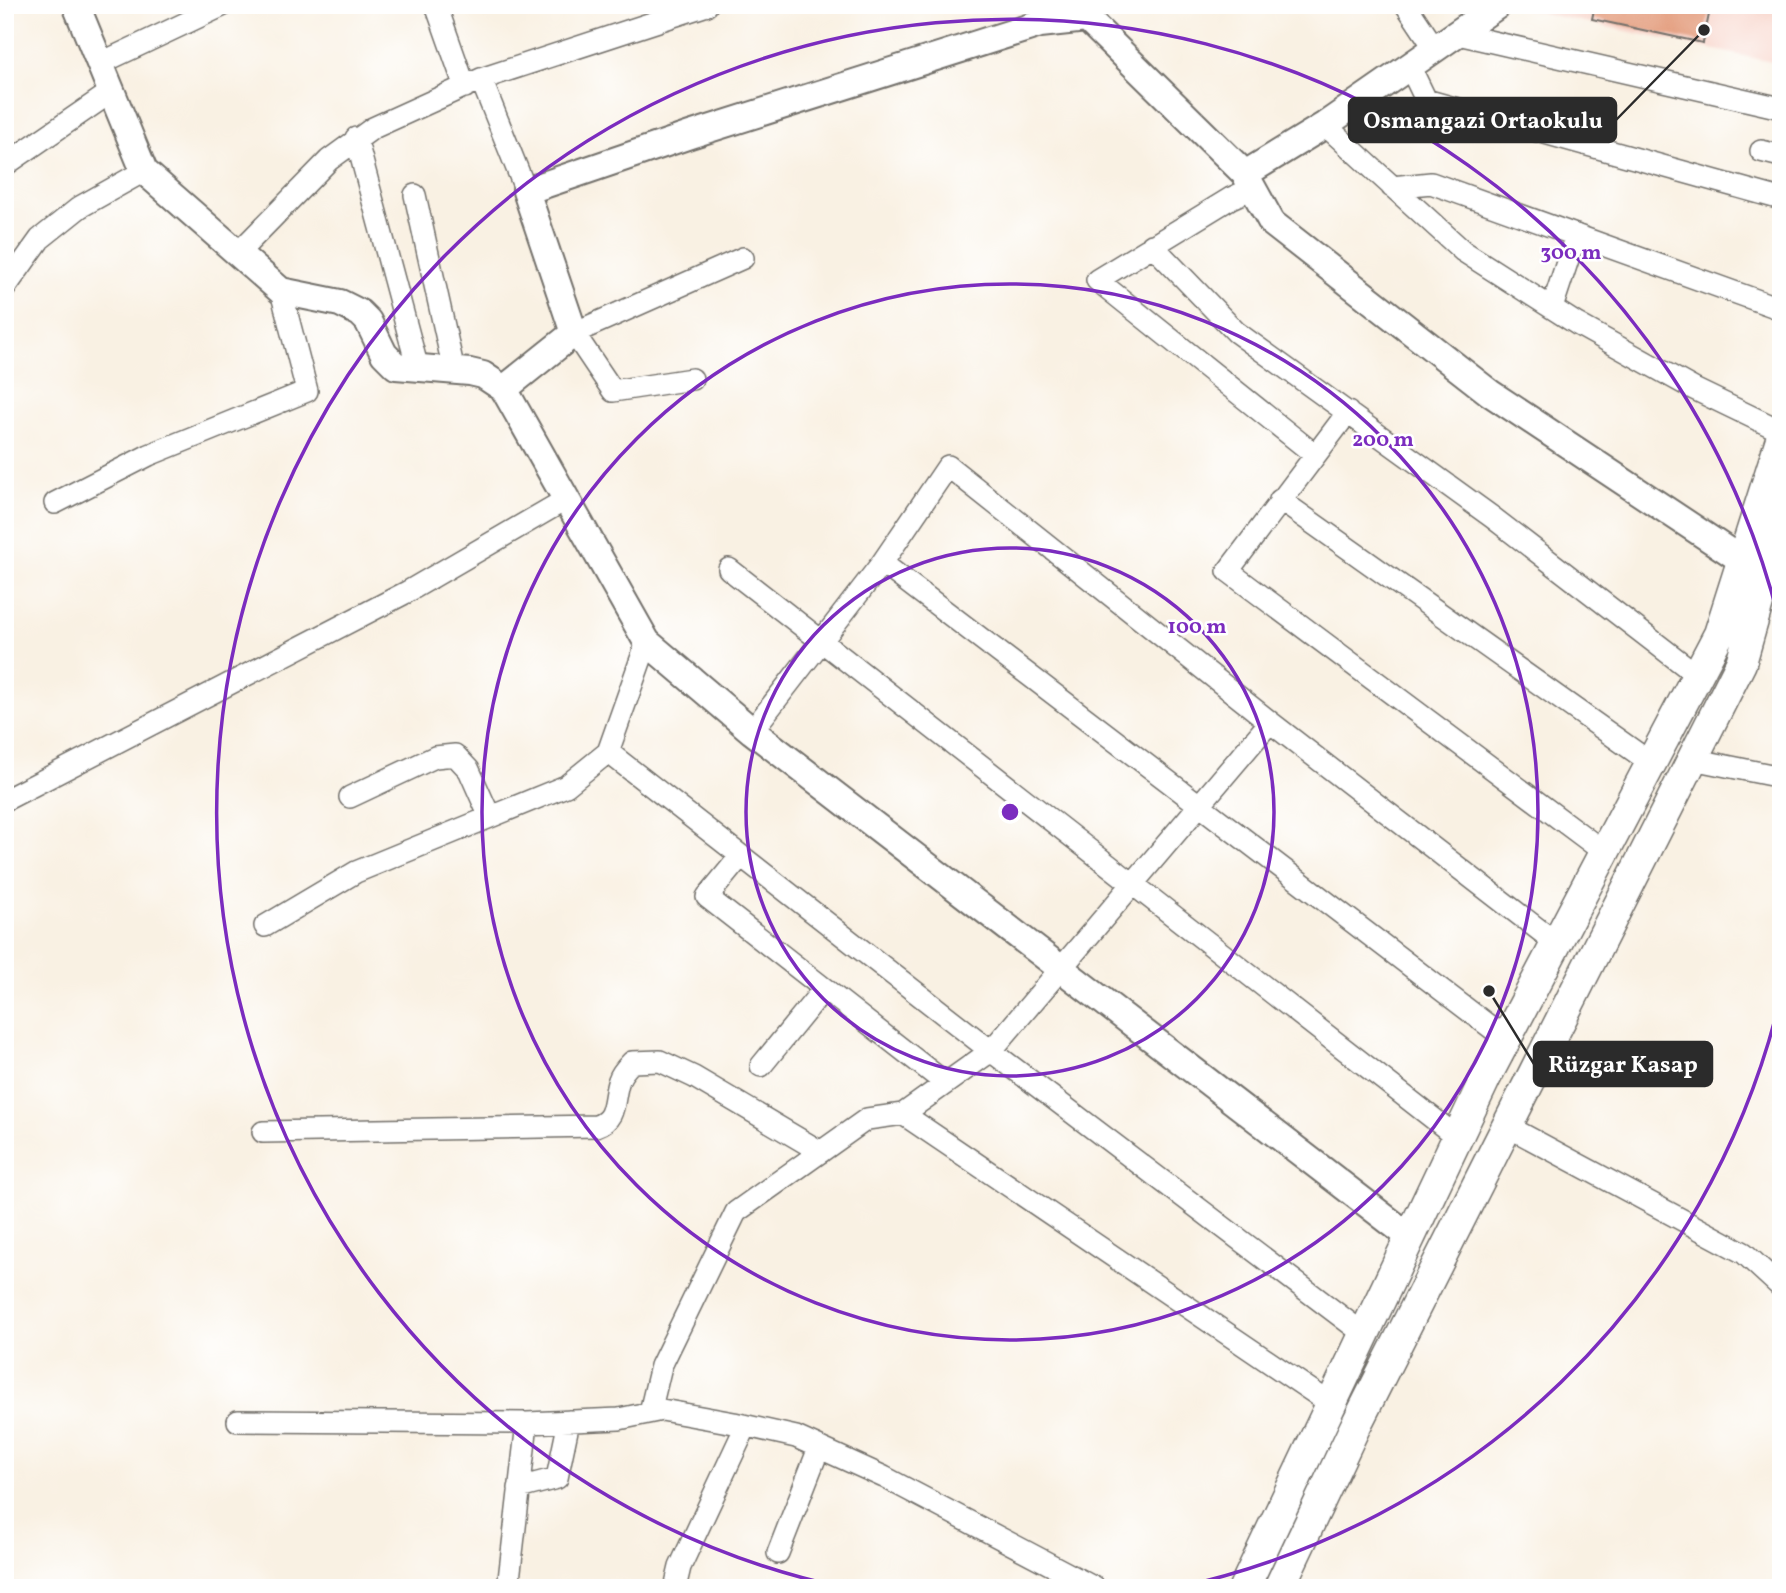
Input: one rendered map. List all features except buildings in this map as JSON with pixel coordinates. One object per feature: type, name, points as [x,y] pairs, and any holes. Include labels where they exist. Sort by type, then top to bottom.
[{"type":"main road","points":[[1244,1588],[1457,1137],[1719,634],[1781,439]]},
{"type":"main road","points":[[1279,1588],[1355,1427],[1741,663],[1781,522]]},
{"type":"street","points":[[76,5],[144,171],[281,291],[351,306],[368,321],[389,362],[418,369],[483,375],[504,390],[647,642],[752,731],[1410,1237]]},
{"type":"street","points":[[99,64],[224,5]]},
{"type":"street","points":[[436,5],[526,191],[574,333],[613,391],[692,379]]},
{"type":"street","points":[[238,253],[329,160],[356,138],[473,83],[706,5]]},
{"type":"street","points":[[1406,5],[1436,50]]},
{"type":"street","points":[[1314,454],[1097,280],[1231,198],[1248,181],[1325,125],[1498,5]]},
{"type":"street","points":[[526,191],[690,135],[1084,12],[1248,181],[1272,223],[1490,393],[1743,561]]},
{"type":"street","points":[[1458,34],[1781,108]]},
{"type":"street","points":[[1410,67],[1426,100],[1781,199]]},
{"type":"street","points":[[5,165],[111,92]]},
{"type":"street","points":[[1325,125],[1463,251],[1552,308],[1694,389],[1781,431]]},
{"type":"street","points":[[356,138],[418,369]]},
{"type":"street","points":[[5,288],[40,239],[80,207],[144,171]]},
{"type":"street","points":[[1392,187],[1431,183],[1781,309]]},
{"type":"street","points":[[415,195],[454,371]]},
{"type":"street","points":[[1552,308],[1576,235]]},
{"type":"street","points":[[1152,245],[1236,332],[1492,517],[1697,675]]},
{"type":"street","points":[[504,390],[574,333],[743,258]]},
{"type":"street","points":[[55,503],[149,455],[307,391],[281,291]]},
{"type":"street","points":[[1348,412],[1228,571],[1604,852]]},
{"type":"street","points":[[752,731],[882,563],[948,466],[1270,722],[1556,943]]},
{"type":"street","points":[[5,800],[407,592],[565,500]]},
{"type":"street","points":[[1280,500],[1651,763]]},
{"type":"street","points":[[882,563],[1506,1039]]},
{"type":"street","points":[[729,569],[1457,1137]]},
{"type":"street","points":[[265,926],[356,872],[489,815],[566,786],[608,752],[647,642]]},
{"type":"street","points":[[650,1412],[661,1366],[736,1212],[867,1119],[903,1114],[944,1082],[991,1051],[1270,722]]},
{"type":"street","points":[[608,752],[991,1051],[1364,1334]]},
{"type":"street","points":[[350,797],[436,757],[455,755],[470,770],[489,815]]},
{"type":"street","points":[[1692,759],[1781,777]]},
{"type":"street","points":[[740,857],[707,897],[944,1082]]},
{"type":"street","points":[[761,1066],[823,990]]},
{"type":"street","points":[[263,1132],[596,1126],[607,1123],[611,1116],[619,1077],[632,1062],[660,1061],[694,1077],[821,1152]]},
{"type":"street","points":[[903,1114],[1331,1404]]},
{"type":"street","points":[[1507,1126],[1744,1253],[1781,1287]]},
{"type":"street","points":[[238,1421],[569,1422],[619,1419],[662,1409],[796,1437],[884,1477],[1095,1588]]},
{"type":"street","points":[[519,1488],[557,1478],[569,1422]]},
{"type":"street","points":[[508,1588],[527,1423]]},
{"type":"street","points":[[675,1588],[680,1567],[746,1426]]},
{"type":"street","points":[[778,1553],[819,1448]]},
{"type":"shaded area","points":[[1529,5],[1781,5],[1781,64],[1524,9]]},
{"type":"place","name":"Osmangazi Ortaokulu","points":[[1704,30]]},
{"type":"place","name":"Rüzgar Kasap","points":[[1489,991]]}]
